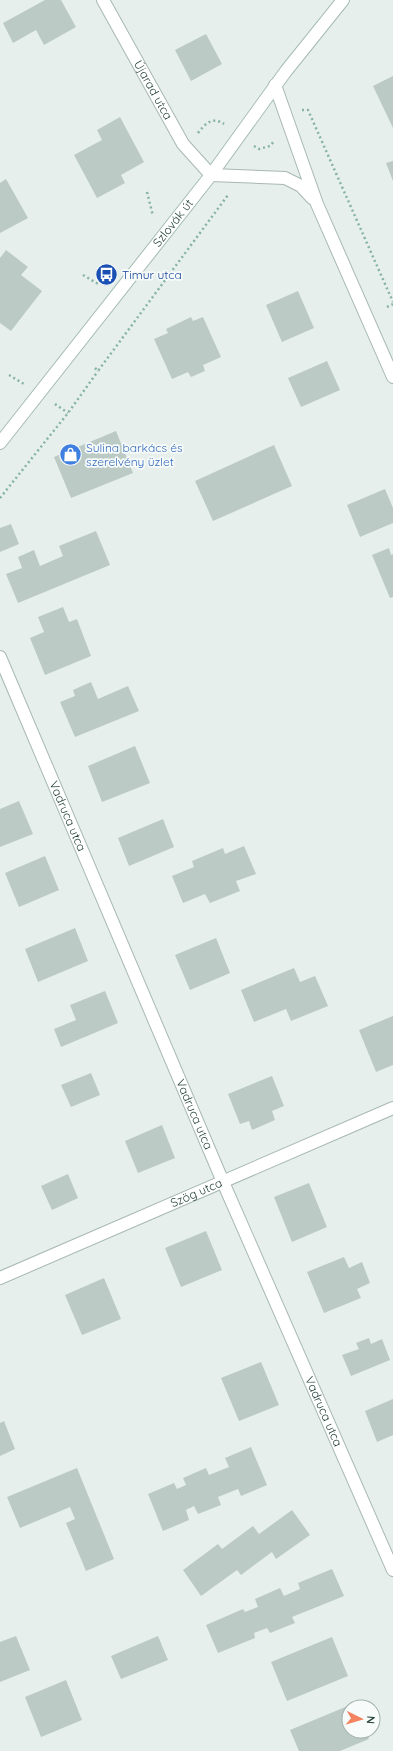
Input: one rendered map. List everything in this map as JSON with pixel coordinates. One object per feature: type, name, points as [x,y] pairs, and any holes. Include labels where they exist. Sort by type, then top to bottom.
[{"type":"street","name":"Újarad utca","points":[[103,0],[183,144],[211,175]]},
{"type":"street","name":"Szlovák út","points":[[1,436],[211,175],[275,85],[343,0]]},
{"type":"street","points":[[275,85],[317,204],[393,376]]},
{"type":"street","points":[[211,175],[243,175],[285,178],[301,186],[317,204]]},
{"type":"street","name":"Vadruca utca","points":[[0,657],[223,1182],[393,1570]]},
{"type":"street","name":"Szög utca","points":[[0,1278],[393,1108]]},
{"type":"path","points":[[147,192],[153,216]]},
{"type":"path","points":[[0,498],[68,413],[228,194]]},
{"type":"path","points":[[83,275],[99,285],[103,280]]},
{"type":"path","points":[[387,307],[393,304]]},
{"type":"path","points":[[138,310],[142,313]]},
{"type":"path","points":[[95,368],[98,371]]},
{"type":"building","points":[[45,0],[61,0],[76,27],[44,45],[36,30],[13,43],[3,23]]},
{"type":"building","points":[[206,34],[222,64],[191,81],[175,50]]},
{"type":"building","points":[[393,76],[393,128],[373,86]]},
{"type":"building","points":[[120,117],[144,162],[121,175],[125,183],[97,198],[74,155],[102,140],[97,130]]},
{"type":"building","points":[[393,161],[393,181],[386,163]]},
{"type":"building","points":[[6,179],[28,218],[0,233],[0,183]]},
{"type":"building","points":[[6,250],[28,267],[21,275],[42,291],[11,331],[0,323],[0,258]]},
{"type":"building","points":[[298,291],[314,328],[282,342],[266,305]]},
{"type":"building","points":[[191,317],[193,321],[203,317],[221,357],[203,365],[205,371],[191,377],[188,372],[172,379],[154,339],[168,333],[166,329]]},
{"type":"building","points":[[327,361],[340,390],[301,407],[288,378]]},
{"type":"building","points":[[116,431],[133,473],[71,498],[54,457]]},
{"type":"building","points":[[274,445],[292,486],[213,521],[195,481]]},
{"type":"building","points":[[385,489],[393,508],[393,523],[360,537],[347,505]]},
{"type":"building","points":[[11,524],[19,544],[0,552],[0,528]]},
{"type":"building","points":[[96,531],[110,565],[18,603],[6,574],[22,568],[18,557],[34,550],[40,566],[63,556],[59,546]]},
{"type":"building","points":[[389,548],[391,555],[393,554],[393,597],[390,598],[372,555]]},
{"type":"building","points":[[63,607],[69,622],[77,619],[91,656],[45,675],[30,638],[44,632],[38,617]]},
{"type":"building","points":[[91,682],[98,699],[128,686],[139,711],[75,737],[60,702],[75,696],[73,690]]},
{"type":"building","points":[[135,746],[150,783],[102,802],[88,766]]},
{"type":"building","points":[[19,801],[33,834],[0,847],[0,809]]},
{"type":"building","points":[[163,819],[174,847],[129,866],[118,838]]},
{"type":"building","points":[[244,846],[256,874],[236,881],[240,891],[210,903],[205,894],[183,903],[172,876],[194,867],[192,861],[223,848],[225,854]]},
{"type":"building","points":[[45,856],[59,890],[19,907],[5,873]]},
{"type":"building","points":[[75,928],[88,961],[38,982],[25,949]]},
{"type":"building","points":[[216,938],[230,973],[190,990],[175,955]]},
{"type":"building","points":[[294,968],[300,982],[315,976],[328,1006],[291,1021],[286,1009],[254,1022],[241,990]]},
{"type":"building","points":[[105,991],[118,1023],[61,1047],[54,1029],[76,1020],[70,1005]]},
{"type":"building","points":[[393,1016],[393,1065],[376,1072],[359,1030]]},
{"type":"building","points":[[91,1073],[100,1095],[71,1107],[61,1085]]},
{"type":"building","points":[[272,1076],[284,1106],[272,1111],[275,1120],[252,1130],[249,1121],[240,1124],[228,1094]]},
{"type":"building","points":[[162,1125],[175,1158],[138,1173],[125,1141]]},
{"type":"building","points":[[68,1174],[78,1198],[52,1210],[41,1186]]},
{"type":"building","points":[[309,1183],[327,1227],[292,1242],[274,1197]]},
{"type":"building","points":[[206,1231],[222,1270],[181,1287],[165,1248]]},
{"type":"building","points":[[344,1257],[349,1268],[362,1262],[370,1283],[357,1289],[361,1298],[324,1313],[307,1272]]},
{"type":"building","points":[[104,1278],[121,1319],[82,1335],[65,1295]]},
{"type":"building","points":[[369,1338],[371,1344],[382,1339],[390,1360],[351,1376],[342,1355],[359,1349],[356,1343]]},
{"type":"building","points":[[261,1362],[279,1405],[239,1421],[221,1378]]},
{"type":"building","points":[[393,1399],[393,1435],[377,1442],[365,1411]]},
{"type":"building","points":[[4,1421],[15,1449],[0,1456],[0,1423]]},
{"type":"building","points":[[251,1447],[267,1485],[241,1496],[238,1489],[218,1497],[221,1505],[198,1514],[194,1506],[186,1510],[189,1520],[163,1531],[148,1494],[174,1483],[177,1489],[186,1485],[183,1478],[206,1468],[209,1475],[229,1467],[225,1458]]},
{"type":"building","points":[[77,1468],[114,1559],[86,1571],[66,1523],[75,1519],[70,1507],[20,1528],[7,1497]]},
{"type":"building","points":[[292,1510],[310,1535],[276,1559],[272,1552],[241,1575],[237,1570],[201,1596],[183,1570],[218,1544],[222,1549],[253,1526],[259,1534]]},
{"type":"building","points":[[332,1569],[344,1596],[292,1617],[295,1623],[270,1633],[267,1628],[254,1633],[255,1638],[218,1653],[206,1625],[243,1609],[245,1612],[258,1607],[255,1599],[280,1588],[284,1596],[300,1589],[298,1583]]},
{"type":"building","points":[[16,1636],[30,1670],[0,1682],[0,1642]]},
{"type":"building","points":[[158,1636],[168,1660],[121,1679],[111,1656]]},
{"type":"building","points":[[332,1637],[348,1676],[287,1701],[271,1662]]},
{"type":"building","points":[[66,1680],[82,1720],[41,1737],[25,1697]]},
{"type":"building","points":[[341,1709],[341,1739],[369,1739],[340,1751],[299,1751],[290,1730]]},
{"type":"place","name":"Timur utca","points":[[107,275]]},
{"type":"place","name":"Sulina barkács és szerelvény üzlet","points":[[71,455]]}]
